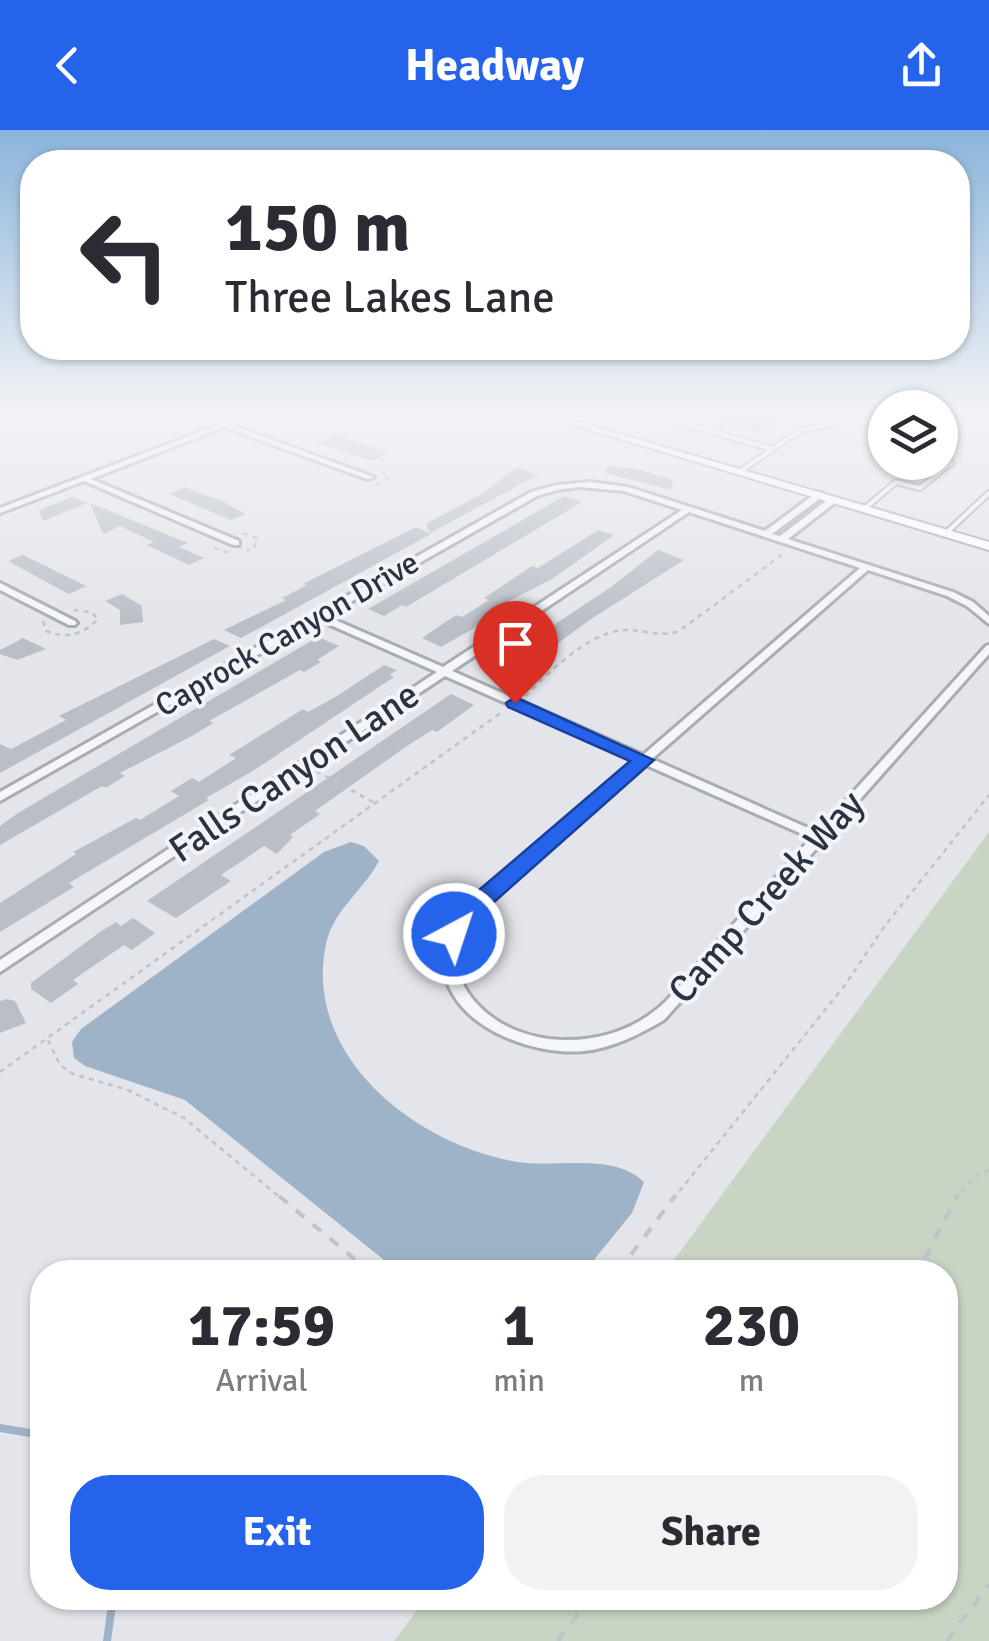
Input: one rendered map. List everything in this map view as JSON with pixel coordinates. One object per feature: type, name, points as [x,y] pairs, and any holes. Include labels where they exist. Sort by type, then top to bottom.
[{"type":"main road","points":[[779,484],[989,546]]},
{"type":"street","points":[[0,511],[69,484]]},
{"type":"street","points":[[97,484],[236,538]]},
{"type":"street","name":"Caprock Canyon Drive","points":[[0,797],[534,494],[579,484],[625,490],[688,510]]},
{"type":"street","points":[[766,535],[819,495]]},
{"type":"street","points":[[781,540],[833,500]]},
{"type":"street","points":[[688,510],[959,598],[988,620]]},
{"type":"street","name":"Falls Canyon Lane","points":[[0,967],[688,510]]},
{"type":"street","points":[[644,760],[866,567]]},
{"type":"street","points":[[0,586],[72,623]]},
{"type":"street","points":[[319,616],[819,838]]},
{"type":"street","name":"Camp Creek Way","points":[[644,760],[486,896],[454,934],[452,976],[468,1005],[494,1026],[532,1042],[576,1047],[618,1038],[659,1016],[989,648]]},
{"type":"lane","points":[[864,508],[894,484]]},
{"type":"lane","points":[[902,484],[920,488],[926,484]]},
{"type":"lane","points":[[946,533],[989,493]]},
{"type":"path","points":[[210,540],[219,552],[229,554],[250,550],[257,542],[251,535],[236,538]]},
{"type":"path","points":[[0,1072],[340,825],[377,804],[608,633],[630,630],[662,636],[679,631],[767,563],[798,546]]},
{"type":"path","points":[[304,765],[377,804]]},
{"type":"path","points":[[627,1260],[989,795]]},
{"type":"path","points":[[47,1039],[60,1065],[73,1074],[128,1090],[184,1118],[356,1260]]},
{"type":"path","points":[[924,1260],[950,1203],[972,1177],[989,1170]]},
{"type":"path","points":[[947,1641],[989,1584]]},
{"type":"path","points":[[558,1641],[581,1610]]},
{"type":"green space","points":[[989,832],[989,1641],[394,1641],[417,1610],[958,1610],[958,1260],[674,1260]]},
{"type":"water","points":[[351,842],[364,846],[379,861],[335,920],[326,944],[323,985],[332,1023],[350,1058],[376,1089],[407,1116],[442,1137],[480,1153],[518,1162],[617,1167],[644,1182],[632,1213],[594,1260],[384,1260],[185,1100],[85,1066],[74,1058],[72,1042],[81,1029],[324,852]]},
{"type":"building","points":[[495,484],[522,484],[430,533],[426,524]]},
{"type":"building","points":[[646,484],[672,484],[671,490]]},
{"type":"building","points":[[184,487],[245,514],[231,520],[169,494]]},
{"type":"building","points":[[564,496],[582,502],[406,607],[402,605],[384,616],[368,609]]},
{"type":"building","points":[[72,497],[87,503],[43,521],[39,510]]},
{"type":"building","points":[[90,503],[188,543],[179,547],[204,558],[189,565],[147,545],[154,542],[120,526],[103,534]]},
{"type":"building","points":[[416,527],[431,534],[241,638],[224,630],[286,600],[282,598],[307,585],[303,584]]},
{"type":"building","points":[[598,530],[614,535],[552,579],[509,601],[471,630],[441,647],[422,638],[456,615],[462,617],[489,600],[484,598],[532,566],[538,568]]},
{"type":"building","points":[[658,550],[684,560],[591,619],[525,667],[529,669],[515,679],[492,670],[498,665],[495,664],[611,587]]},
{"type":"building","points":[[23,555],[86,586],[69,594],[8,561]]},
{"type":"building","points":[[122,594],[142,606],[143,622],[120,625],[120,610],[105,601]]},
{"type":"building","points":[[318,637],[339,646],[304,672],[300,670],[209,721],[213,723],[194,735],[120,773],[125,776],[106,788],[102,786],[0,845],[0,826],[18,813]]},
{"type":"building","points":[[23,638],[46,649],[17,660],[0,654],[0,650]]},
{"type":"building","points":[[214,639],[230,646],[0,773],[0,744],[11,749],[66,720],[59,716]]},
{"type":"building","points":[[384,665],[397,670],[390,675],[394,677],[206,798],[209,800],[69,883],[74,887],[0,932],[0,903],[76,854],[73,852],[136,818],[140,820],[179,796],[171,791],[192,778],[199,782],[236,758],[229,755],[303,709],[308,712],[337,696]]},
{"type":"building","points":[[451,694],[474,705],[437,732],[432,730],[407,746],[315,811],[320,814],[290,835],[293,837],[277,854],[264,846],[221,875],[231,881],[176,918],[147,901]]},
{"type":"building","points":[[133,918],[155,933],[132,950],[124,945],[73,980],[78,984],[51,1003],[31,989],[31,983],[100,932]]},
{"type":"building","points":[[0,1001],[15,1001],[26,1023],[0,1033]]},
{"type":"waterway","points":[[0,1428],[30,1433]]},
{"type":"waterway","points":[[107,1641],[111,1610]]},
{"type":"route","points":[[454,934],[486,896],[644,760],[515,703]]}]
